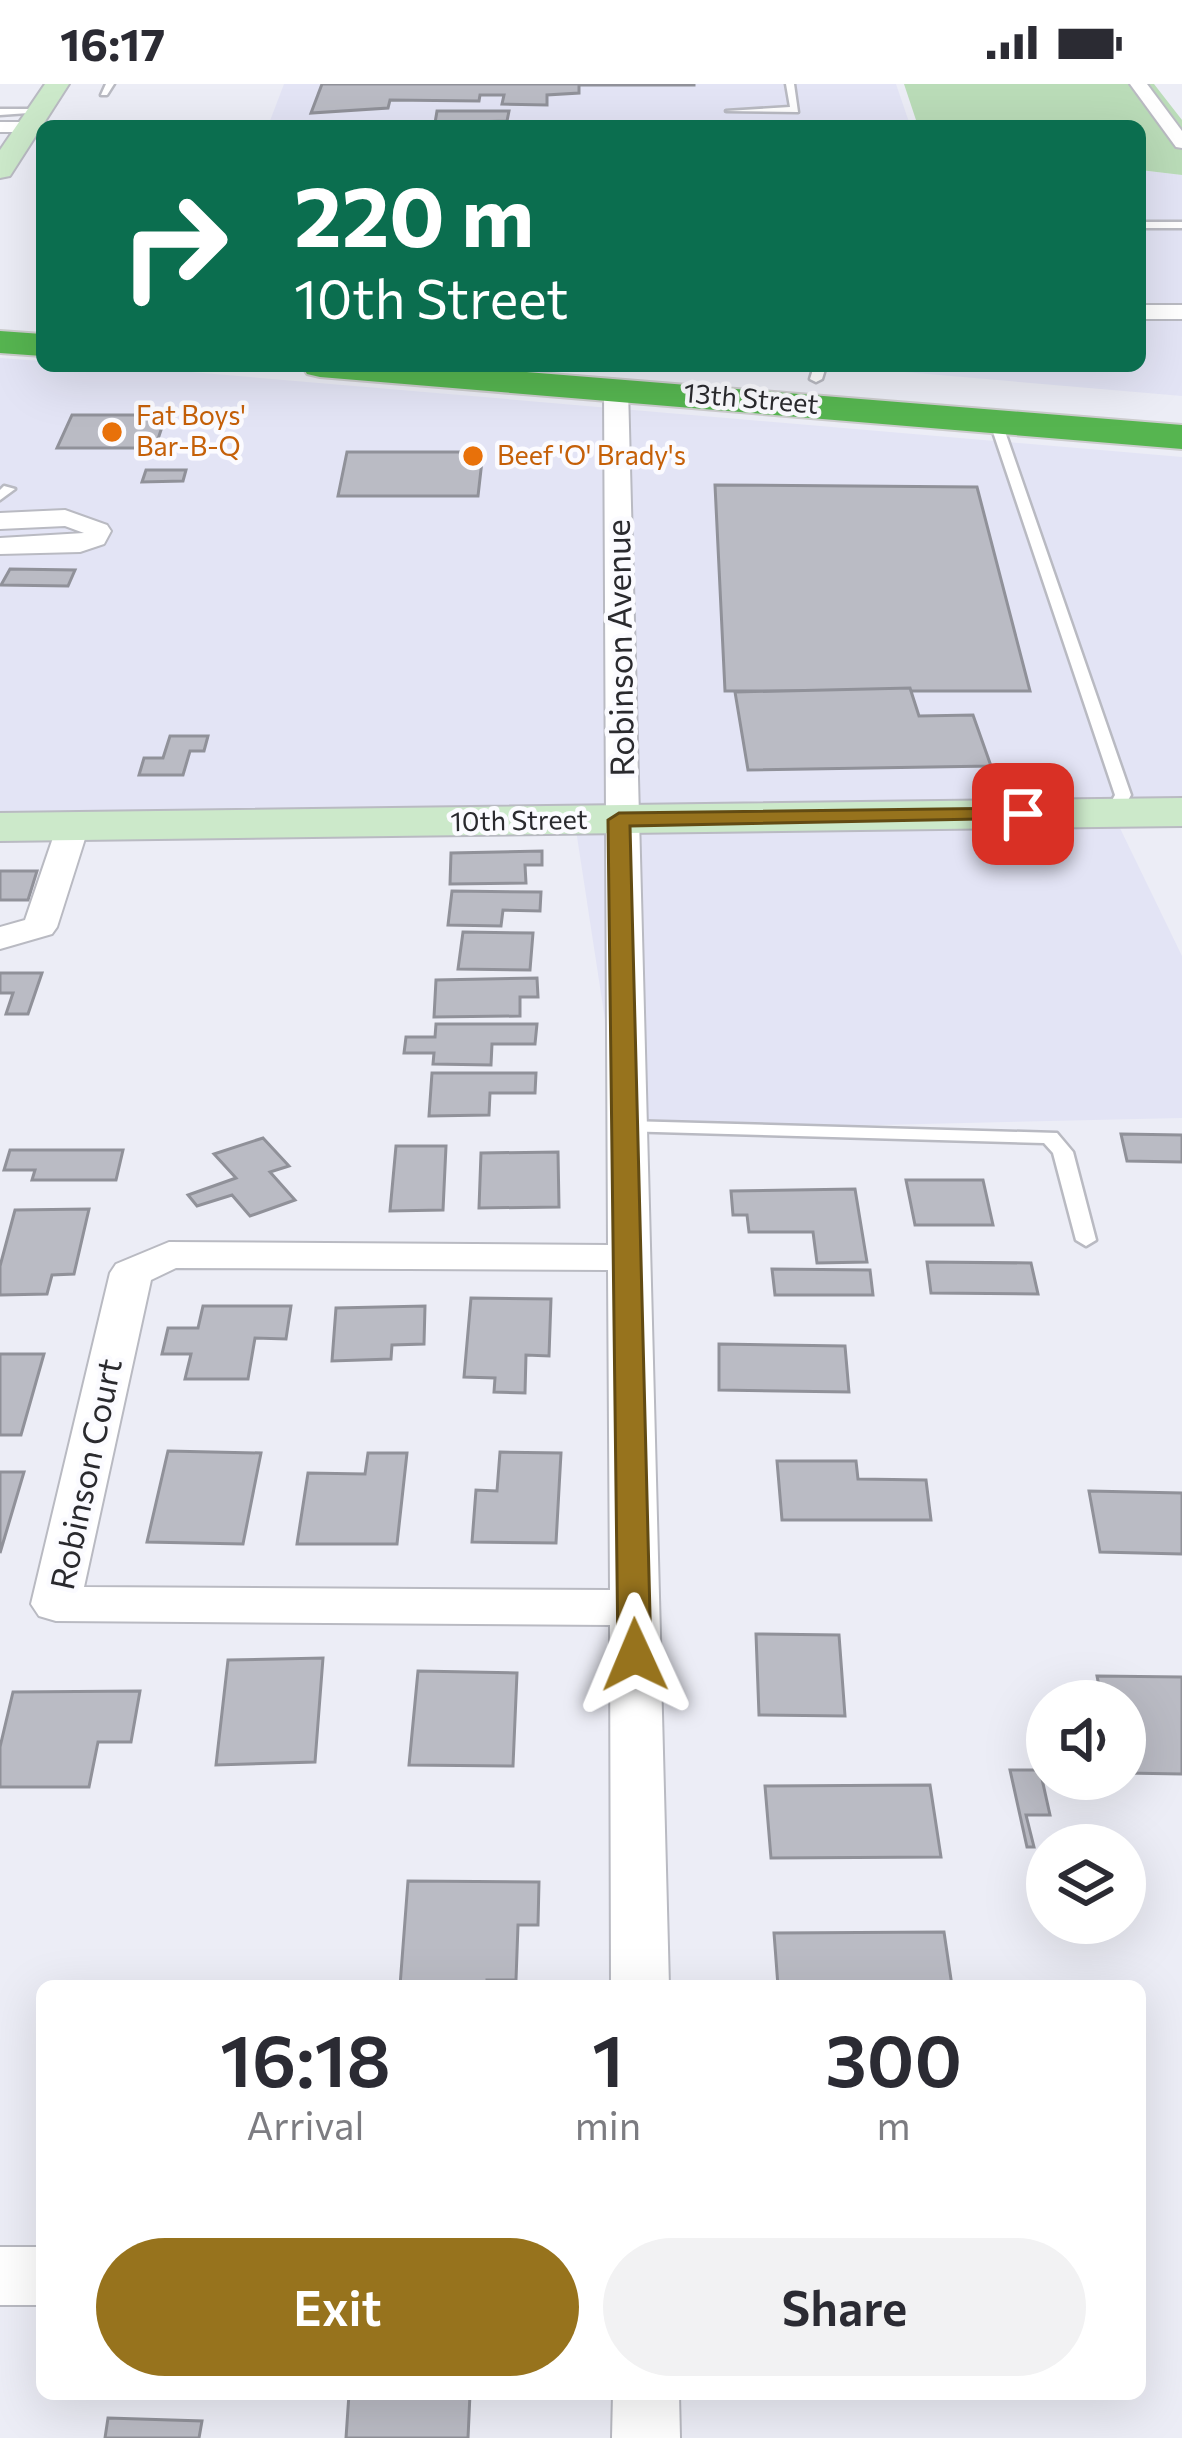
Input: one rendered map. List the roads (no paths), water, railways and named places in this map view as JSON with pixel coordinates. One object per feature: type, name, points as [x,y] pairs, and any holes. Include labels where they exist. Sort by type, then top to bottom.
[{"type":"highway","points":[[0,320],[36,322]]},
{"type":"highway","points":[[0,342],[36,345]]},
{"type":"highway","name":"13th Street","points":[[475,372],[608,377],[995,420],[1123,418],[1182,411]]},
{"type":"highway","points":[[504,372],[679,378],[1123,418]]},
{"type":"highway","name":"13th Street","points":[[818,372],[1123,418],[1182,433]]},
{"type":"street","points":[[38,120],[57,84]]},
{"type":"street","points":[[1138,84],[1182,143]]},
{"type":"street","points":[[0,127],[36,122]]},
{"type":"street","points":[[0,170],[36,123]]},
{"type":"street","points":[[1146,312],[1182,312]]},
{"type":"street","name":"Robinson Avenue","points":[[608,377],[623,801],[619,820],[640,1980]]},
{"type":"street","points":[[0,521],[65,518],[90,522],[98,531],[95,538],[80,544],[0,546]]},
{"type":"street","name":"10th Street","points":[[0,827],[1182,812]]},
{"type":"street","points":[[0,938],[40,927],[73,826]]},
{"type":"street","name":"Robinson Court","points":[[630,1258],[169,1255],[131,1273],[56,1604],[634,1608]]},
{"type":"street","points":[[0,2276],[36,2276]]},
{"type":"street","points":[[646,2400],[646,2438]]},
{"type":"lane","points":[[730,111],[796,110],[790,84]]},
{"type":"lane","points":[[0,112],[36,122]]},
{"type":"lane","points":[[1146,226],[1182,225]]},
{"type":"lane","points":[[995,420],[1124,795],[1113,813]]},
{"type":"lane","points":[[626,1127],[1050,1137],[1063,1152],[1086,1240]]},
{"type":"place","name":"Fat Boys' Bar-B-Q","points":[[112,432]]},
{"type":"place","name":"Beef 'O' Brady's","points":[[473,456]]}]
